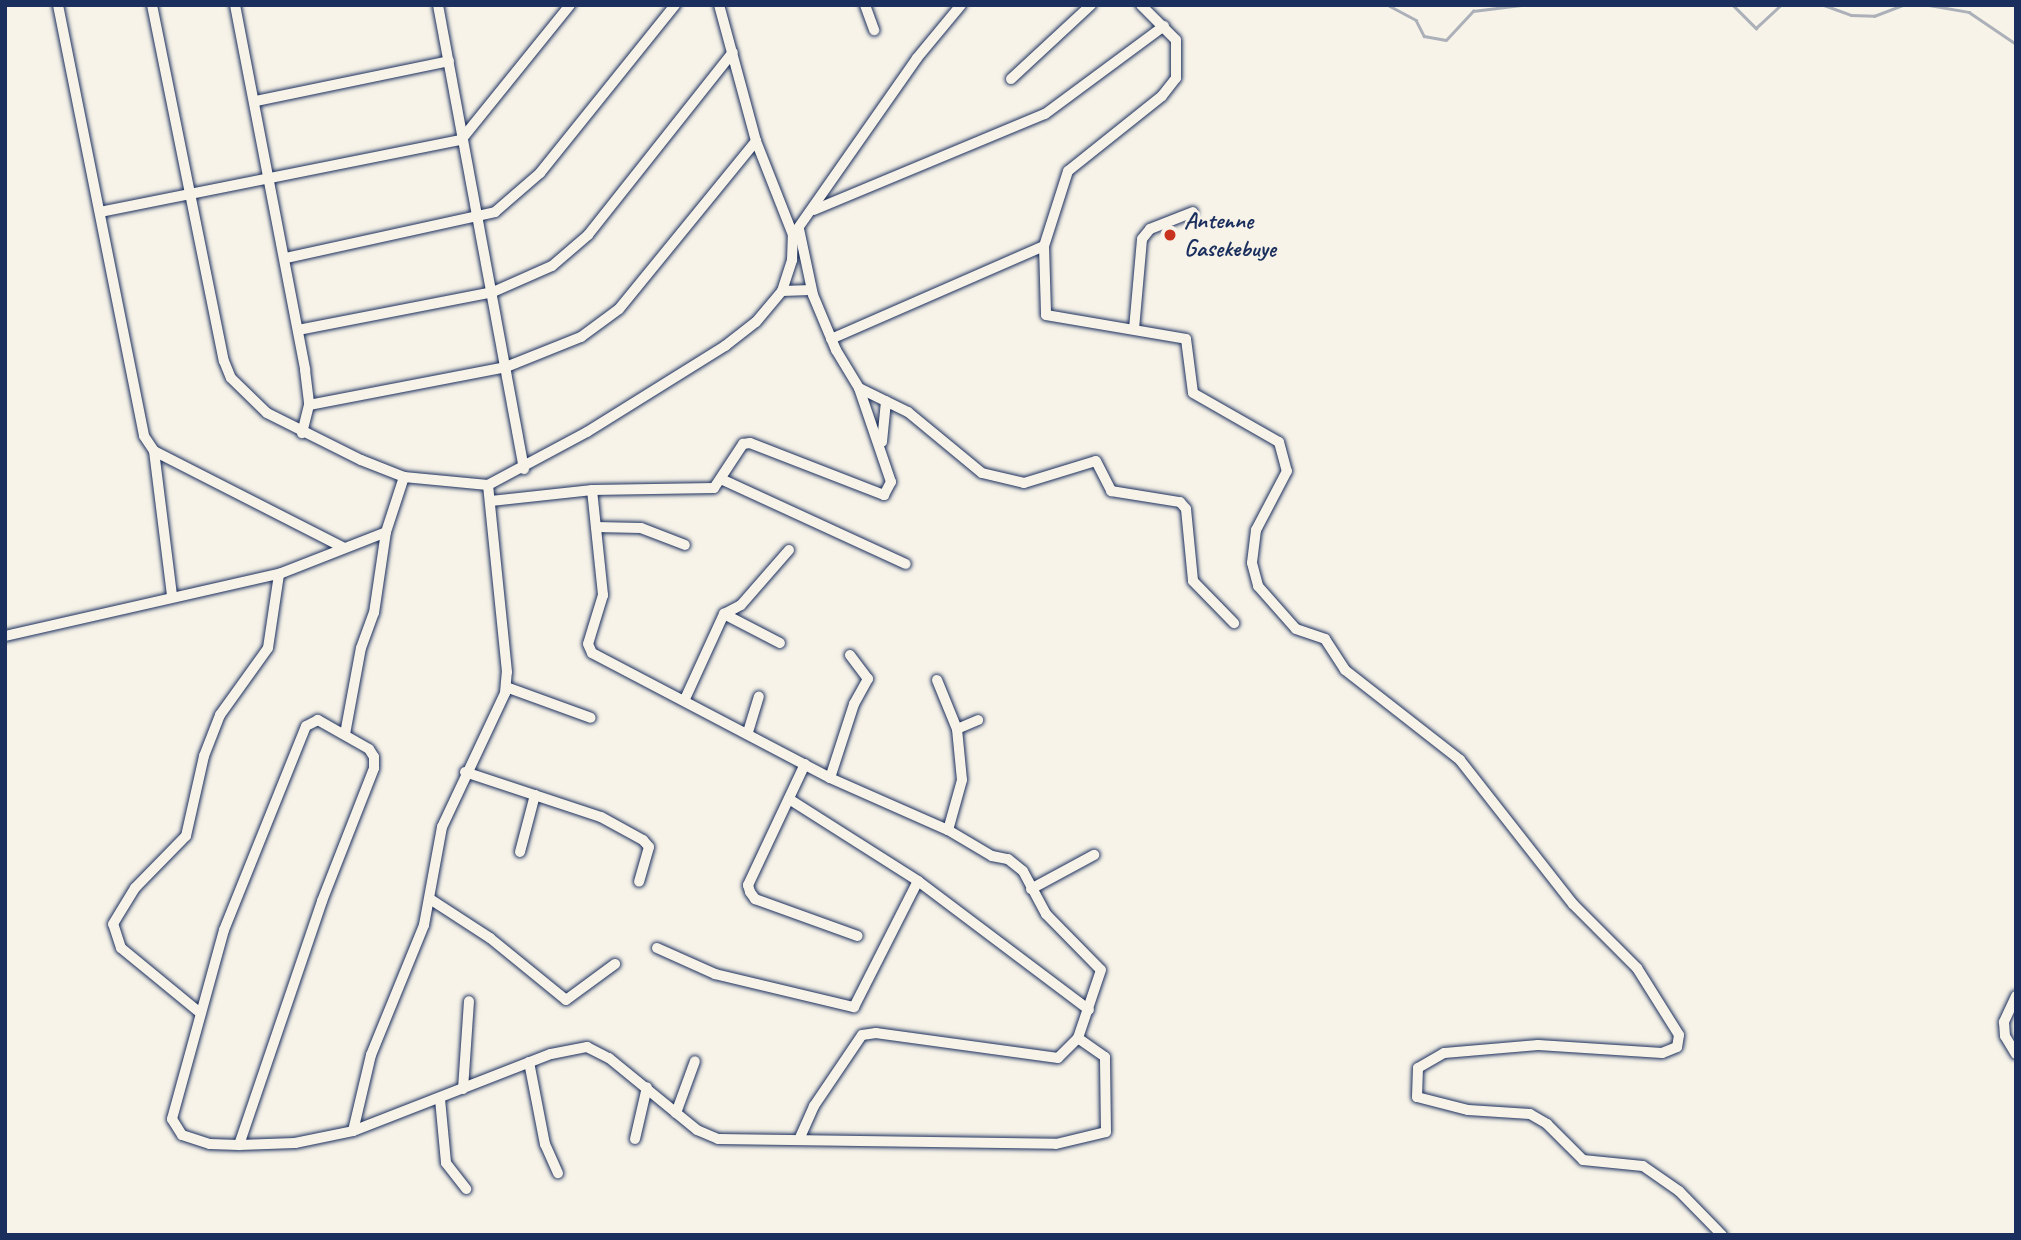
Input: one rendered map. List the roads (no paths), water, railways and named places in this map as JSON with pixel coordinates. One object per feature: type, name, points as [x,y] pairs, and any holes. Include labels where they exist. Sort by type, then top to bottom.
[{"type":"street","points":[[58,5],[141,423],[154,451],[173,595]]},
{"type":"street","points":[[152,5],[224,361],[231,378],[246,397],[302,433],[404,477],[488,485],[524,469],[725,346],[756,322],[782,291],[788,278],[796,231],[814,210],[900,82],[961,5]]},
{"type":"street","points":[[235,5],[271,178],[298,330],[309,405],[302,433]]},
{"type":"street","points":[[439,5],[461,140],[493,292],[524,469]]},
{"type":"street","points":[[100,212],[461,140],[570,5]]},
{"type":"street","points":[[286,257],[477,217],[505,206],[540,173],[675,5]]},
{"type":"street","points":[[491,501],[592,490],[714,488],[723,480],[743,444],[750,443],[884,495],[891,482],[882,447],[859,388],[831,339],[811,290],[796,231],[756,141],[719,5]]},
{"type":"street","points":[[865,5],[874,30]]},
{"type":"street","points":[[1011,79],[1091,5]]},
{"type":"street","points":[[1141,5],[1164,26],[1179,49],[1176,78],[1162,96],[1068,170],[1044,246],[1046,315],[1189,340],[1193,393],[1268,431],[1284,450],[1283,483],[1254,537],[1252,563],[1258,586],[1296,629],[1325,639],[1345,670],[1460,760],[1573,904],[1637,968],[1679,1035],[1677,1046],[1662,1053],[1538,1045],[1444,1052],[1418,1069],[1417,1097],[1468,1110],[1530,1114],[1547,1124],[1583,1160],[1643,1166],[1679,1191],[1722,1235]]},
{"type":"street","points":[[814,210],[1045,114],[1164,26]]},
{"type":"street","points":[[298,330],[493,292],[552,266],[572,252],[733,52]]},
{"type":"street","points":[[256,101],[449,61]]},
{"type":"street","points":[[309,405],[506,368],[581,337],[618,309],[756,141]]},
{"type":"street","points":[[1134,329],[1142,239],[1150,229],[1193,212]]},
{"type":"street","points":[[831,339],[1044,246]]},
{"type":"street","points":[[788,278],[808,277]]},
{"type":"street","points":[[782,291],[811,290]]},
{"type":"street","points":[[859,388],[908,412],[982,472],[1024,483],[1096,461],[1111,491],[1180,502],[1186,509],[1190,575],[1234,623]]},
{"type":"street","points":[[882,447],[886,401]]},
{"type":"street","points":[[154,451],[344,548]]},
{"type":"street","points":[[345,734],[361,648],[374,613],[386,532],[404,477]]},
{"type":"street","points":[[723,480],[906,564]]},
{"type":"street","points":[[352,1131],[371,1055],[430,900],[442,827],[465,772],[498,712],[506,687],[488,485]]},
{"type":"street","points":[[592,490],[603,595],[589,650],[748,732],[830,778],[948,830],[992,856],[1008,859],[1023,871],[1046,914],[1101,970],[1078,1038],[1063,1055],[1050,1059],[876,1032],[862,1035],[814,1106],[800,1138]]},
{"type":"street","points":[[596,527],[641,528],[685,545]]},
{"type":"street","points":[[5,636],[173,595],[279,574],[386,532]]},
{"type":"street","points":[[685,699],[724,614],[741,605],[789,550]]},
{"type":"street","points":[[199,1012],[121,948],[113,924],[135,888],[186,836],[215,726],[268,648],[279,574]]},
{"type":"street","points":[[724,614],[780,643]]},
{"type":"street","points":[[830,778],[854,704],[868,679],[850,655]]},
{"type":"street","points":[[937,680],[957,729],[962,779],[948,830]]},
{"type":"street","points":[[506,687],[591,718]]},
{"type":"street","points":[[748,732],[759,697]]},
{"type":"street","points":[[239,1145],[322,901],[374,768],[374,757],[369,749],[317,720],[306,726],[224,930],[199,1012],[173,1119],[174,1129],[210,1144],[239,1145],[295,1143],[352,1131],[440,1099],[529,1062],[587,1046],[647,1087],[697,1130],[718,1139],[800,1138],[1056,1144],[1104,1136],[1105,1057],[1078,1038]]},
{"type":"street","points":[[957,729],[978,720]]},
{"type":"street","points":[[805,764],[748,885],[750,892],[755,899],[859,936]]},
{"type":"street","points":[[465,772],[601,817],[643,840],[649,847],[639,881]]},
{"type":"street","points":[[520,852],[535,795]]},
{"type":"street","points":[[789,800],[918,880],[1089,1010]]},
{"type":"street","points":[[1031,889],[1094,855]]},
{"type":"street","points":[[657,947],[715,975],[854,1007],[918,880]]},
{"type":"street","points":[[430,900],[490,938],[566,1000],[615,964]]},
{"type":"street","points":[[2016,996],[2004,1021],[2005,1035],[2016,1054]]},
{"type":"street","points":[[463,1089],[469,1001]]},
{"type":"street","points":[[676,1113],[695,1061]]},
{"type":"street","points":[[529,1062],[545,1144],[558,1173]]},
{"type":"street","points":[[635,1139],[647,1087]]},
{"type":"street","points":[[440,1099],[446,1163],[466,1189]]},
{"type":"waterway","points":[[1388,5],[1416,20],[1424,36],[1446,40],[1473,11],[1521,5]]},
{"type":"waterway","points":[[1733,5],[1756,28],[1781,5]]},
{"type":"waterway","points":[[1824,5],[1851,15],[1874,16],[1902,5]]},
{"type":"waterway","points":[[1929,5],[1969,12],[2016,44]]},
{"type":"place","name":"Antenne Gasekebuye","points":[[1170,235]]}]
